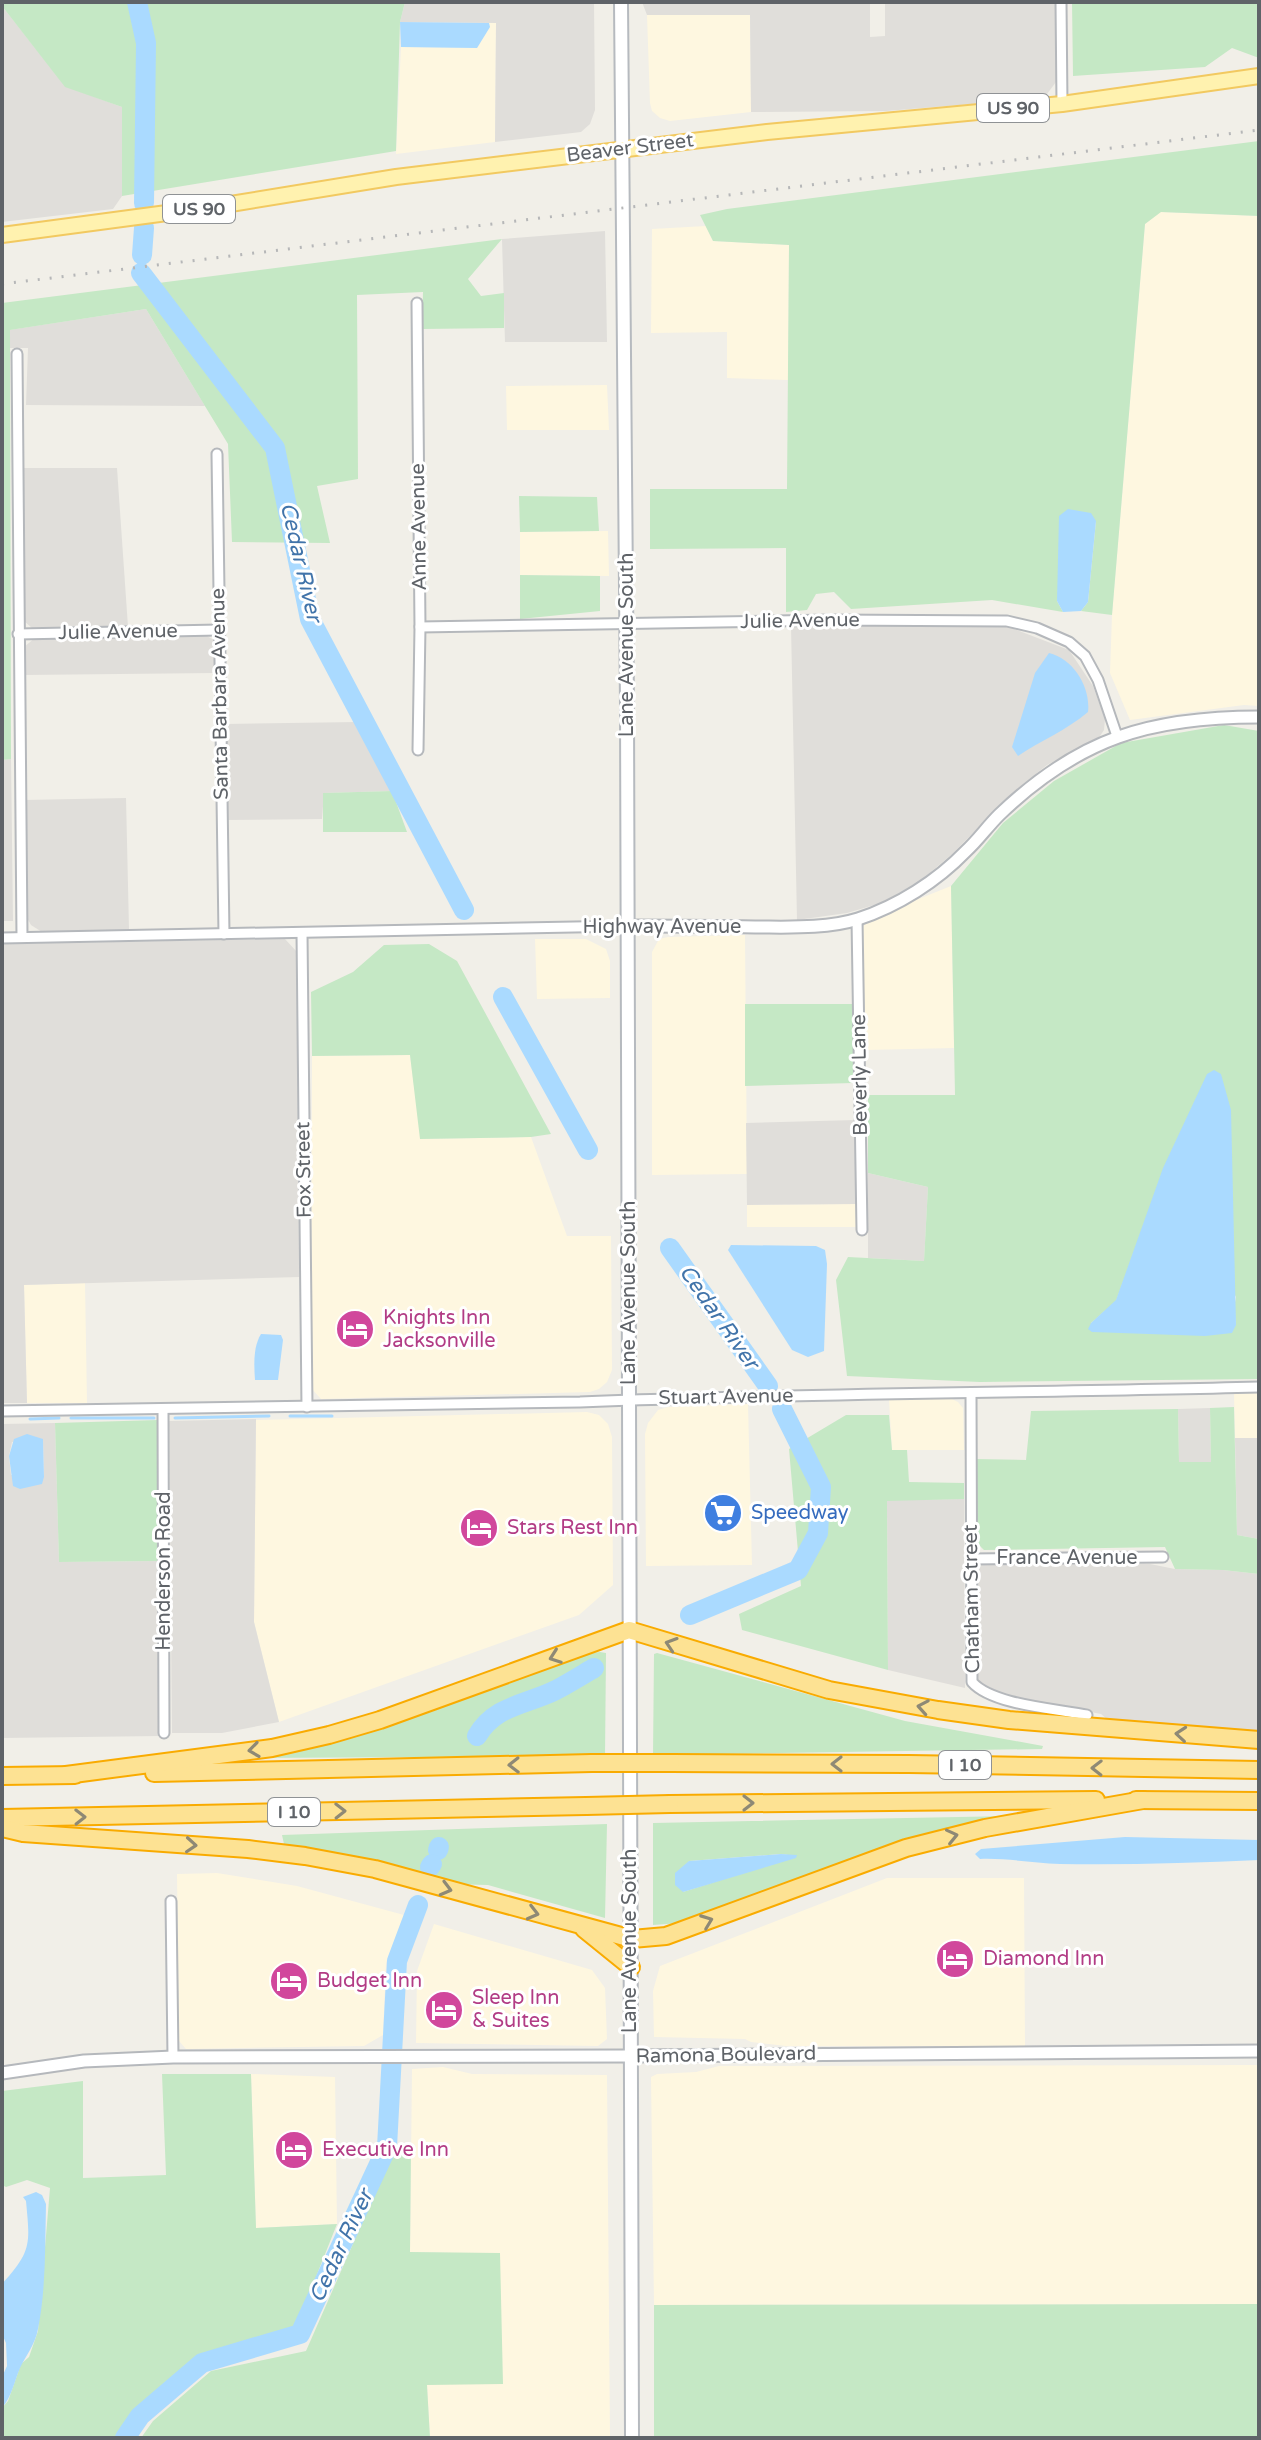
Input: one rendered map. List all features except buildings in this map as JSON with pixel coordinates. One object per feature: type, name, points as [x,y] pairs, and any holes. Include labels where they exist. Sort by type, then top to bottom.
[{"type":"highway","points":[[66,1775],[272,1748],[329,1735],[380,1720],[629,1630],[829,1690],[938,1710],[1009,1720],[1259,1740]]},
{"type":"highway","name":"I 10","points":[[2,1776],[592,1763],[1259,1770]]},
{"type":"highway","points":[[2,1828],[23,1833],[305,1856],[375,1869],[632,1939],[666,1936],[906,1848],[945,1837],[1143,1800]]},
{"type":"highway","name":"I 10","points":[[2,1818],[670,1804],[1259,1801]]},
{"type":"highway","points":[[579,1925],[631,1967]]},
{"type":"main road","name":"Lane Avenue South","points":[[621,2],[627,624],[632,2438]]},
{"type":"main road","name":"Beaver Street","points":[[2,235],[212,207],[396,177],[767,132],[1062,104],[1259,76]]},
{"type":"street","points":[[1061,2],[1062,104]]},
{"type":"street","name":"Anne Avenue","points":[[417,303],[418,750]]},
{"type":"street","points":[[17,354],[22,937]]},
{"type":"street","name":"Santa Barbara Avenue","points":[[217,454],[224,934]]},
{"type":"street","name":"Julie Avenue","points":[[420,627],[830,620],[1007,621],[1037,628],[1069,642],[1085,656],[1098,680],[1117,736]]},
{"type":"street","name":"Julie Avenue","points":[[18,634],[219,630]]},
{"type":"street","name":"Highway Avenue","points":[[2,938],[627,926],[784,927],[857,919],[897,902],[927,884],[965,852],[1027,790],[1070,761],[1117,736],[1186,720],[1256,717]]},
{"type":"street","name":"Beverly Lane","points":[[857,919],[862,1230]]},
{"type":"street","name":"Fox Street","points":[[302,933],[307,1407]]},
{"type":"street","name":"Stuart Avenue","points":[[2,1411],[1259,1387]]},
{"type":"street","name":"Chatham Street","points":[[971,1394],[972,1682],[980,1690],[996,1697],[1087,1715]]},
{"type":"street","name":"Henderson Road","points":[[163,1409],[164,1733]]},
{"type":"street","name":"France Avenue","points":[[971,1559],[1163,1557]]},
{"type":"street","points":[[171,1901],[173,2057]]},
{"type":"street","name":"Ramona Boulevard","points":[[2,2073],[84,2061],[173,2057],[1259,2051]]},
{"type":"shaded area","points":[[405,2],[594,2],[595,110],[590,124],[581,132],[495,142],[496,23],[400,22]]},
{"type":"shaded area","points":[[642,2],[870,2],[870,37],[885,36],[885,2],[1056,2],[1056,82],[1044,98],[886,111],[751,112],[750,15],[647,15]]},
{"type":"shaded area","points":[[2,6],[65,86],[122,107],[122,196],[113,209],[2,222]]},
{"type":"shaded area","points":[[647,15],[750,15],[751,112],[670,121],[652,111]]},
{"type":"shaded area","points":[[489,23],[496,23],[495,142],[396,154],[401,47],[477,48]]},
{"type":"shaded area","points":[[1160,212],[1259,216],[1259,706],[1244,705],[1130,720],[1110,673],[1112,615],[1145,224]]},
{"type":"shaded area","points":[[706,226],[713,241],[789,245],[788,380],[727,378],[727,332],[651,333],[652,229]]},
{"type":"shaded area","points":[[605,231],[607,342],[505,342],[502,239]]},
{"type":"shaded area","points":[[146,309],[205,406],[26,405],[28,348],[9,348],[9,330]]},
{"type":"shaded area","points":[[607,385],[609,430],[507,430],[506,386]]},
{"type":"shaded area","points":[[23,468],[117,468],[128,627],[32,628],[23,620]]},
{"type":"shaded area","points":[[608,531],[609,576],[520,575],[520,532]]},
{"type":"shaded area","points":[[791,626],[1006,626],[1069,650],[1093,686],[1105,719],[1104,730],[1100,736],[1047,765],[1017,789],[951,855],[920,881],[881,903],[847,913],[797,920]]},
{"type":"shaded area","points":[[205,635],[214,640],[215,673],[24,675],[24,647],[35,638]]},
{"type":"shaded area","points":[[357,722],[392,791],[324,793],[322,819],[226,820],[225,724]]},
{"type":"shaded area","points":[[11,759],[13,921],[2,921],[2,760]]},
{"type":"shaded area","points":[[126,798],[129,930],[42,932],[31,925],[27,918],[24,800]]},
{"type":"shaded area","points":[[951,886],[954,1048],[866,1050],[862,928],[869,919]]},
{"type":"shaded area","points":[[745,935],[747,1174],[652,1175],[652,952],[659,939],[668,937]]},
{"type":"shaded area","points":[[285,939],[297,952],[299,1277],[24,1285],[27,1403],[2,1403],[2,944]]},
{"type":"shaded area","points":[[535,939],[586,939],[606,949],[610,961],[610,998],[537,999]]},
{"type":"shaded area","points":[[410,1055],[421,1139],[531,1137],[567,1236],[611,1236],[612,1370],[607,1382],[599,1389],[590,1392],[321,1399],[311,1388],[312,1056]]},
{"type":"shaded area","points":[[856,1120],[858,1204],[747,1205],[746,1123]]},
{"type":"shaded area","points":[[868,1173],[928,1187],[924,1261],[868,1258]]},
{"type":"shaded area","points":[[858,1204],[859,1227],[747,1227],[747,1205]]},
{"type":"shaded area","points":[[85,1283],[87,1403],[27,1403],[24,1285]]},
{"type":"shaded area","points":[[1234,1393],[1259,1393],[1259,1438],[1235,1438]]},
{"type":"shaded area","points":[[950,1398],[963,1408],[964,1450],[892,1450],[889,1400]]},
{"type":"shaded area","points":[[748,1404],[752,1565],[646,1566],[645,1434],[648,1423],[658,1410],[668,1407]]},
{"type":"shaded area","points":[[1210,1408],[1211,1462],[1179,1462],[1178,1409]]},
{"type":"shaded area","points":[[587,1412],[599,1415],[608,1424],[612,1437],[613,1585],[579,1615],[279,1722],[254,1622],[256,1420]]},
{"type":"shaded area","points":[[256,1419],[254,1622],[279,1722],[222,1733],[172,1733],[169,1421]]},
{"type":"shaded area","points":[[55,1423],[59,1562],[158,1561],[160,1736],[2,1738],[2,1424]],"holes":[[[43,1439],[44,1477],[11,1475],[9,1456],[12,1442]]]},
{"type":"shaded area","points":[[1235,1438],[1259,1438],[1259,1539],[1237,1535]]},
{"type":"shaded area","points":[[964,1499],[965,1688],[888,1670],[887,1500]]},
{"type":"shaded area","points":[[982,1564],[1150,1564],[1175,1569],[1259,1574],[1259,1737],[1127,1736],[1101,1714],[1007,1696],[978,1681],[976,1571]]},
{"type":"shaded area","points":[[217,1873],[297,1886],[404,1915],[386,1963],[383,2035],[364,2046],[186,2049],[179,2041],[177,1874]]},
{"type":"shaded area","points":[[887,1878],[1024,1878],[1025,2046],[786,2046],[745,2039],[654,2037],[653,1991],[660,1966]]},
{"type":"shaded area","points":[[434,1924],[592,1970],[605,1988],[607,2039],[598,2046],[416,2043],[417,1971]]},
{"type":"shaded area","points":[[1259,2065],[1259,2304],[654,2305],[651,2077],[657,2074],[696,2072],[719,2066]]},
{"type":"shaded area","points":[[443,2067],[472,2074],[607,2075],[610,2438],[430,2438],[427,2385],[500,2254],[410,2252],[412,2069]]},
{"type":"shaded area","points":[[251,2074],[335,2077],[337,2224],[256,2228]]},
{"type":"green space","points":[[2,2],[405,2],[400,22],[396,151],[122,196],[122,107],[65,87]]},
{"type":"green space","points":[[1072,2],[1259,2],[1259,58],[1232,48],[1205,67],[1073,76]]},
{"type":"green space","points":[[1259,141],[1259,216],[1161,212],[1145,224],[1112,615],[1081,611],[1088,602],[1096,521],[1057,601],[1063,612],[992,600],[851,609],[834,592],[816,594],[807,610],[786,612],[786,548],[650,549],[650,489],[787,489],[789,245],[713,241],[700,215],[727,209]]},
{"type":"green space","points":[[502,239],[468,279],[481,296],[504,293],[504,328],[422,329],[423,292],[357,295],[358,479],[317,486],[330,543],[232,542],[228,444],[146,309],[10,330],[11,759],[2,760],[2,303]]},
{"type":"green space","points":[[519,496],[597,497],[599,531],[520,532]]},
{"type":"green space","points":[[520,575],[600,576],[600,611],[520,619]]},
{"type":"green space","points":[[1224,725],[1259,731],[1259,1379],[980,1382],[847,1376],[836,1280],[848,1257],[924,1261],[928,1187],[868,1173],[868,1095],[955,1095],[951,886],[1003,823],[1054,781],[1121,743]],"holes":[[[1167,1162],[1236,1297],[1236,1325],[1091,1323],[1116,1301]]]},
{"type":"green space","points":[[392,791],[407,832],[323,832],[323,793]]},
{"type":"green space","points":[[429,944],[457,961],[551,1134],[420,1139],[410,1055],[312,1056],[311,992],[353,972],[384,945]]},
{"type":"green space","points":[[745,1004],[853,1004],[853,1083],[745,1086]]},
{"type":"green space","points":[[1234,1407],[1237,1535],[1259,1539],[1259,1574],[1175,1569],[1165,1547],[984,1550],[977,1543],[975,1459],[1026,1460],[1031,1411],[1178,1409],[1179,1462],[1211,1462],[1210,1408]]},
{"type":"green space","points":[[846,1415],[889,1415],[892,1450],[907,1450],[909,1482],[964,1483],[964,1499],[887,1501],[888,1670],[742,1630],[739,1614],[801,1586],[789,1449]]},
{"type":"green space","points":[[158,1420],[158,1561],[59,1562],[55,1423]]},
{"type":"green space","points":[[589,1653],[606,1653],[605,1756],[254,1758]]},
{"type":"green space","points":[[654,1654],[905,1721],[1043,1746],[1042,1749],[653,1755]]},
{"type":"green space","points":[[1011,1816],[680,1923],[653,1925],[653,1823]],"holes":[[[781,1854],[796,1856],[683,1892],[689,1861]]]},
{"type":"green space","points":[[607,1824],[605,1918],[488,1885],[445,1884],[284,1844],[282,1835]]},
{"type":"green space","points":[[162,2074],[251,2074],[256,2228],[337,2224],[296,2327],[199,2357],[136,2412],[117,2438],[2,2438],[2,2408],[8,2401],[21,2364],[29,2357],[38,2331],[50,2188],[27,2180],[6,2187],[2,2185],[2,2091],[83,2081],[83,2178],[166,2175]]},
{"type":"green space","points":[[395,2148],[411,2148],[410,2252],[500,2253],[503,2384],[427,2385],[430,2438],[141,2438],[153,2421],[211,2371],[306,2351]]},
{"type":"green space","points":[[1259,2304],[1259,2438],[654,2438],[654,2305]]},
{"type":"water","points":[[400,22],[489,23],[490,27],[477,48],[401,47]]},
{"type":"water","points":[[1068,509],[1091,513],[1096,521],[1088,602],[1081,611],[1063,612],[1057,601],[1059,516]]},
{"type":"water","points":[[1049,653],[1066,661],[1079,676],[1087,694],[1088,712],[1018,756],[1012,747],[1035,673]]},
{"type":"water","points":[[1214,1070],[1221,1074],[1231,1110],[1236,1325],[1232,1333],[1205,1336],[1092,1332],[1088,1329],[1091,1323],[1116,1300],[1163,1168],[1207,1074]]},
{"type":"water","points":[[731,1245],[816,1246],[825,1250],[824,1351],[808,1357],[792,1350],[728,1250]]},
{"type":"water","points":[[261,1334],[281,1335],[283,1340],[278,1380],[255,1380],[255,1350]]},
{"type":"water","points":[[27,1434],[43,1439],[44,1477],[42,1484],[20,1489],[13,1486],[9,1456],[14,1439]]},
{"type":"water","points":[[1125,1837],[1259,1840],[1259,1860],[1060,1864],[980,1859],[975,1854],[981,1849]]},
{"type":"water","points":[[797,1855],[796,1858],[683,1892],[675,1885],[675,1873],[689,1861]]},
{"type":"water","points":[[36,2192],[42,2195],[46,2204],[41,2314],[35,2340],[2,2408],[2,2377],[7,2366],[6,2343],[2,2334],[2,2284],[24,2255],[28,2237],[26,2201],[23,2197]]},
{"type":"waterway","name":"Cedar River","points":[[137,2],[146,43],[144,203]]},
{"type":"waterway","name":"Cedar River","points":[[142,255],[144,228]]},
{"type":"waterway","name":"Cedar River","points":[[141,273],[275,448],[310,619],[464,910]]},
{"type":"waterway","name":"Cedar River","points":[[503,997],[588,1150]]},
{"type":"waterway","name":"Cedar River","points":[[670,1248],[768,1386]]},
{"type":"waterway","name":"Cedar River","points":[[690,1615],[798,1570],[818,1533],[821,1487],[782,1409]]},
{"type":"waterway","points":[[175,1418],[269,1416]]},
{"type":"waterway","points":[[290,1416],[332,1416]]},
{"type":"waterway","points":[[30,1419],[59,1418]]},
{"type":"waterway","points":[[71,1418],[154,1418]]},
{"type":"waterway","name":"Cedar River","points":[[477,1736],[502,1712],[556,1690],[594,1668]]},
{"type":"waterway","name":"Cedar River","points":[[125,2438],[140,2416],[202,2363],[300,2334],[387,2147],[397,1961],[418,1905]]},
{"type":"railway","points":[[2,284],[1259,130]]},
{"type":"place","name":"Knights Inn Jacksonville","points":[[355,1329]]},
{"type":"place","name":"Speedway","points":[[723,1513]]},
{"type":"place","name":"Stars Rest Inn","points":[[479,1528]]},
{"type":"place","name":"Diamond Inn","points":[[955,1959]]},
{"type":"place","name":"Budget Inn","points":[[289,1981]]},
{"type":"place","name":"Sleep Inn & Suites","points":[[444,2010]]},
{"type":"place","name":"Executive Inn","points":[[294,2150]]}]
